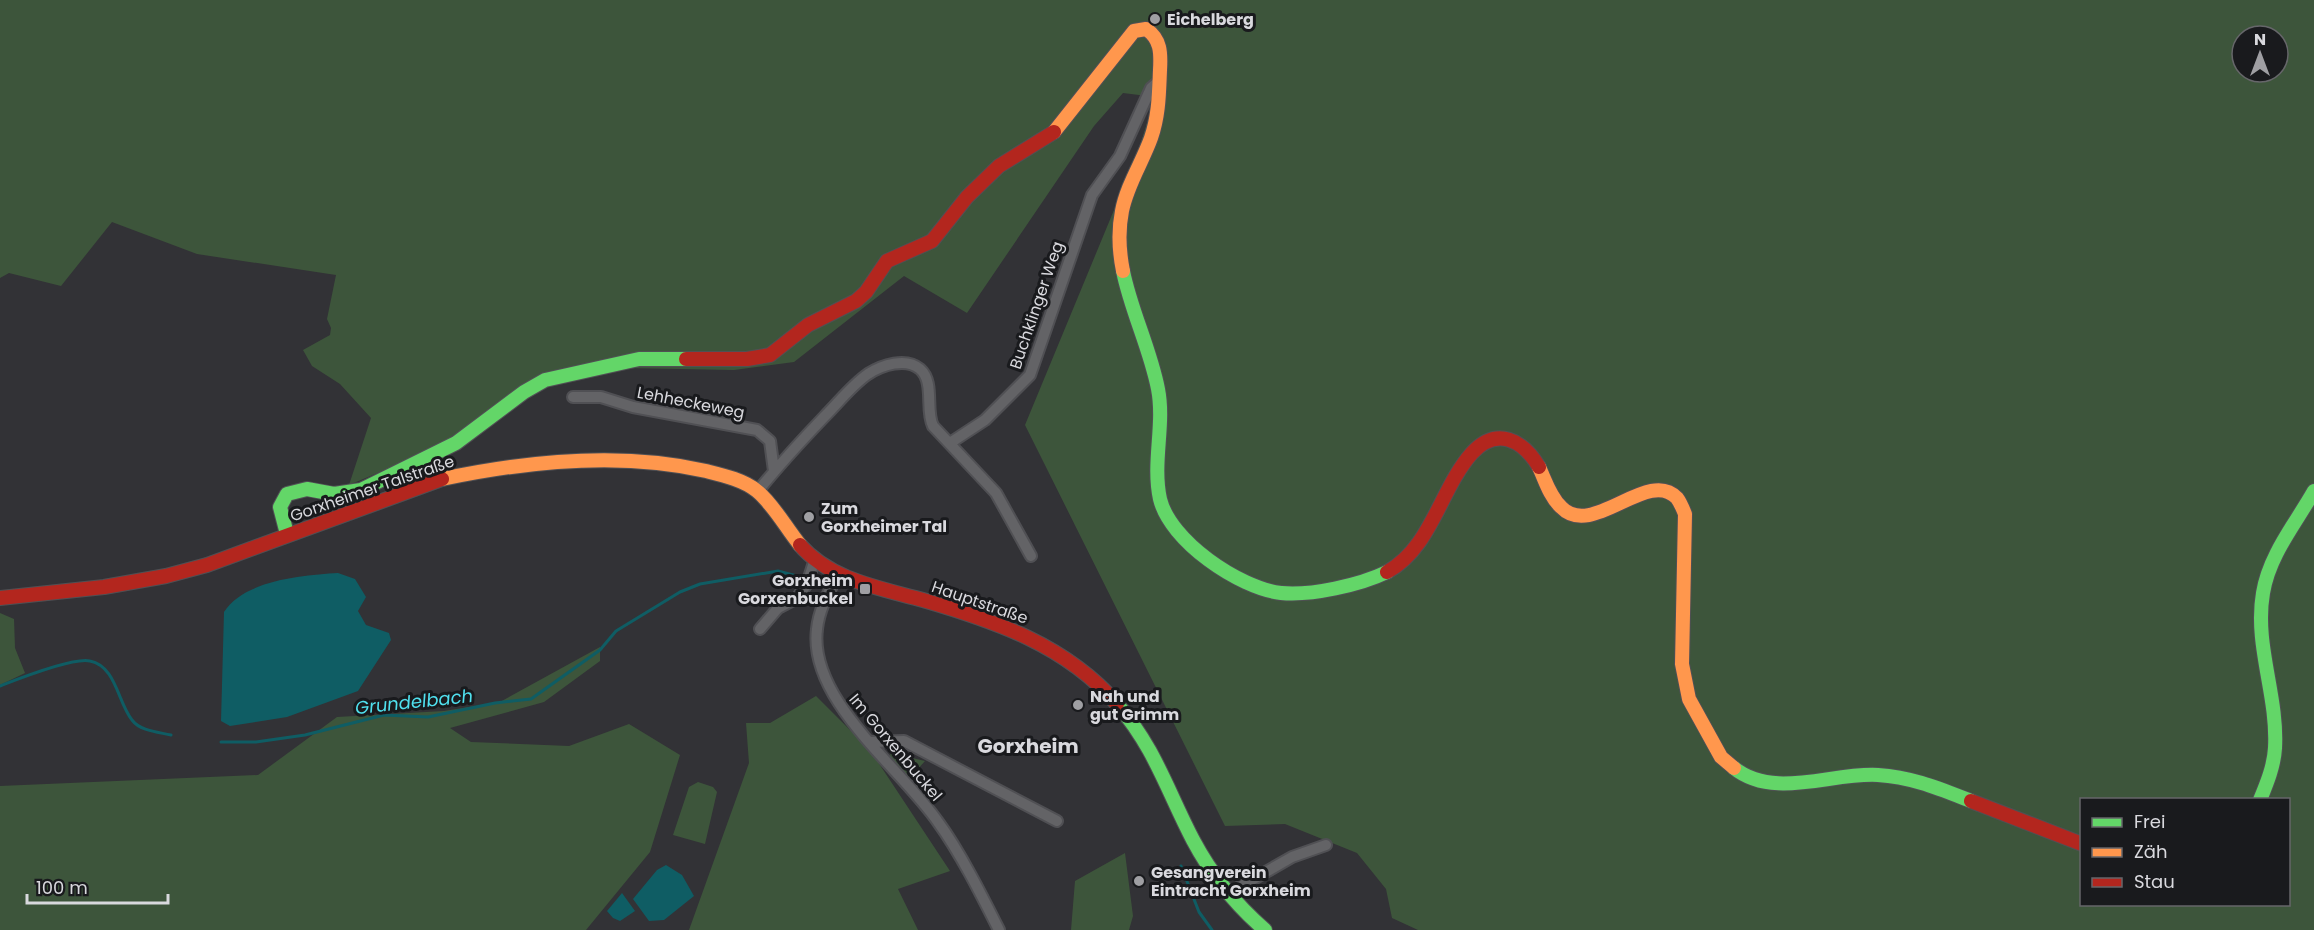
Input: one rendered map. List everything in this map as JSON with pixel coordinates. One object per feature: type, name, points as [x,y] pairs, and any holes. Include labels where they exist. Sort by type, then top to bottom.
[{"type":"street","points":[[286,534],[280,507],[287,494],[307,489],[345,494],[370,486],[456,443],[512,399],[545,380],[639,359],[747,359],[770,355],[817,319],[856,301],[895,256],[932,241],[959,205],[991,174],[1048,137],[1064,122],[1134,31],[1146,29],[1156,37],[1161,54],[1154,129],[1123,208],[1118,250],[1125,284],[1159,396],[1156,453],[1160,498],[1165,515],[1175,531],[1199,552],[1253,586],[1279,594],[1302,593],[1379,577],[1411,552],[1472,453],[1481,445],[1500,439],[1520,443],[1530,452],[1557,504],[1565,512],[1575,516],[1594,515],[1649,490],[1662,490],[1675,495],[1681,501],[1685,514],[1682,664],[1689,699],[1721,757],[1743,775],[1768,784],[1876,775],[1918,780],[2080,843]]},
{"type":"street","name":"Buchklinger Weg","points":[[950,443],[985,420],[1030,375],[1092,195],[1120,156],[1151,87],[1160,80]]},
{"type":"street","points":[[758,491],[774,471],[868,374],[884,366],[895,364],[914,366],[925,375],[931,422],[996,493],[1031,556]]},
{"type":"street","name":"Lehheckeweg","points":[[573,397],[601,397],[633,407],[757,430],[770,441],[774,471]]},
{"type":"street","name":"Gorxheimer Talstraße","points":[[0,598],[104,587],[166,576],[207,565],[434,481],[470,472],[540,462],[654,463],[688,467],[734,479],[758,491]]},
{"type":"street","name":"Hauptstraße","points":[[758,491],[795,542],[810,574],[839,574],[974,614],[1040,642],[1076,666],[1104,690],[1139,732],[1161,770],[1199,851],[1265,930]]},
{"type":"street","points":[[2261,798],[2268,784],[2275,743],[2276,714],[2263,638],[2263,593],[2270,571],[2314,491]]},
{"type":"street","points":[[760,629],[778,608],[797,598],[810,574]]},
{"type":"street","name":"Im Gorxenbuckel","points":[[839,574],[816,629],[817,650],[822,669],[838,703],[939,822],[999,930]]},
{"type":"street","points":[[871,742],[904,741],[1057,821]]},
{"type":"street","points":[[1231,892],[1292,857],[1326,845]]},
{"type":"green space","points":[[0,0],[2314,0],[2314,930],[1418,930],[1392,918],[1386,889],[1357,853],[1285,824],[1225,826],[1025,425],[1138,152],[1155,97],[1123,93],[1094,126],[967,313],[904,276],[794,362],[734,370],[624,368],[544,387],[449,443],[349,485],[371,418],[340,384],[312,366],[303,350],[330,335],[331,328],[327,319],[336,275],[197,254],[112,222],[61,286],[9,273],[0,278]]},
{"type":"green space","points":[[0,613],[14,619],[15,648],[25,673],[0,685]]},
{"type":"green space","points":[[600,647],[600,661],[544,702],[450,728],[471,742],[569,746],[629,724],[680,755],[650,852],[586,930],[0,930],[0,786],[258,775],[337,717],[444,711],[500,702]]},
{"type":"green space","points":[[816,696],[870,750],[950,871],[898,889],[918,930],[689,930],[749,763],[746,723],[770,723]]},
{"type":"green space","points":[[891,753],[925,761],[907,781],[889,758]]},
{"type":"green space","points":[[698,782],[713,787],[717,792],[705,844],[673,835],[689,787]]},
{"type":"green space","points":[[1125,853],[1133,916],[1129,930],[1071,930],[1075,881]]},
{"type":"water","points":[[338,573],[355,579],[366,597],[358,611],[366,625],[389,633],[391,640],[358,691],[287,717],[230,726],[221,721],[224,612],[233,601],[260,586],[309,575]]},
{"type":"water","points":[[666,865],[682,875],[694,896],[664,920],[649,921],[633,899],[657,870]]},
{"type":"water","points":[[622,893],[635,911],[620,921],[613,918],[607,911]]},
{"type":"waterway","name":"Grundelbach","points":[[221,742],[256,742],[305,735],[384,715],[428,717],[495,703],[531,699],[600,650],[616,631],[680,592],[700,584],[778,571],[823,583]]},
{"type":"waterway","name":"Grundelbach","points":[[0,686],[59,665],[90,661],[106,670],[116,686],[127,713],[135,724],[171,735]]},
{"type":"waterway","points":[[1181,866],[1199,912],[1212,930]]},
{"type":"traffic: fast","points":[[1123,271],[1158,389],[1160,403],[1158,485],[1166,515],[1177,531],[1208,560],[1227,572],[1246,582],[1281,593],[1306,593],[1335,588],[1387,572]]},
{"type":"traffic: fast","points":[[287,534],[280,507],[287,494],[307,489],[334,494],[361,490],[456,443],[524,392],[545,380],[639,359],[686,359]]},
{"type":"traffic: fast","points":[[2261,798],[2272,768],[2275,748],[2273,709],[2262,632],[2263,593],[2277,552],[2314,491]]},
{"type":"traffic: fast","points":[[1117,704],[1151,753],[1193,840],[1208,865],[1234,900],[1265,930]]},
{"type":"traffic: fast","points":[[1734,768],[1750,777],[1767,782],[1785,783],[1860,775],[1890,776],[1926,784],[1971,801]]},
{"type":"traffic: slow","points":[[1054,132],[1134,31],[1146,29],[1155,37],[1160,52],[1156,121],[1127,192],[1122,211],[1120,241],[1123,271]]},
{"type":"traffic: slow","points":[[442,479],[507,467],[574,461],[640,461],[706,471],[726,476],[752,487],[769,503],[800,545]]},
{"type":"traffic: slow","points":[[1539,467],[1554,498],[1561,507],[1574,515],[1588,515],[1651,491],[1665,491],[1677,498],[1685,514],[1682,664],[1689,699],[1721,757],[1734,768]]},
{"type":"traffic: jam","points":[[686,359],[747,359],[770,355],[808,325],[856,301],[866,292],[887,261],[932,241],[967,197],[999,166],[1054,132]]},
{"type":"traffic: jam","points":[[1387,572],[1415,548],[1461,467],[1481,445],[1500,438],[1509,440],[1525,450],[1539,467]]},
{"type":"traffic: jam","points":[[0,598],[104,587],[166,576],[207,565],[442,479]]},
{"type":"traffic: jam","points":[[800,545],[812,557],[841,575],[873,587],[977,617],[1028,638],[1075,666],[1097,683],[1117,704]]},
{"type":"traffic: jam","points":[[1971,801],[2080,843]]},
{"type":"place","name":"Eichelberg","points":[[1155,19]]},
{"type":"place","name":"Zum Gorxheimer Tal","points":[[809,517]]},
{"type":"place","name":"Gorxheim Gorxenbuckel","points":[[865,589]]},
{"type":"place","name":"Nah und gut Grimm","points":[[1078,705]]},
{"type":"place","name":"Gesangverein Eintracht Gorxheim","points":[[1139,881]]},
{"type":"district","name":"Gorxheim","points":[[1028,746]]}]
